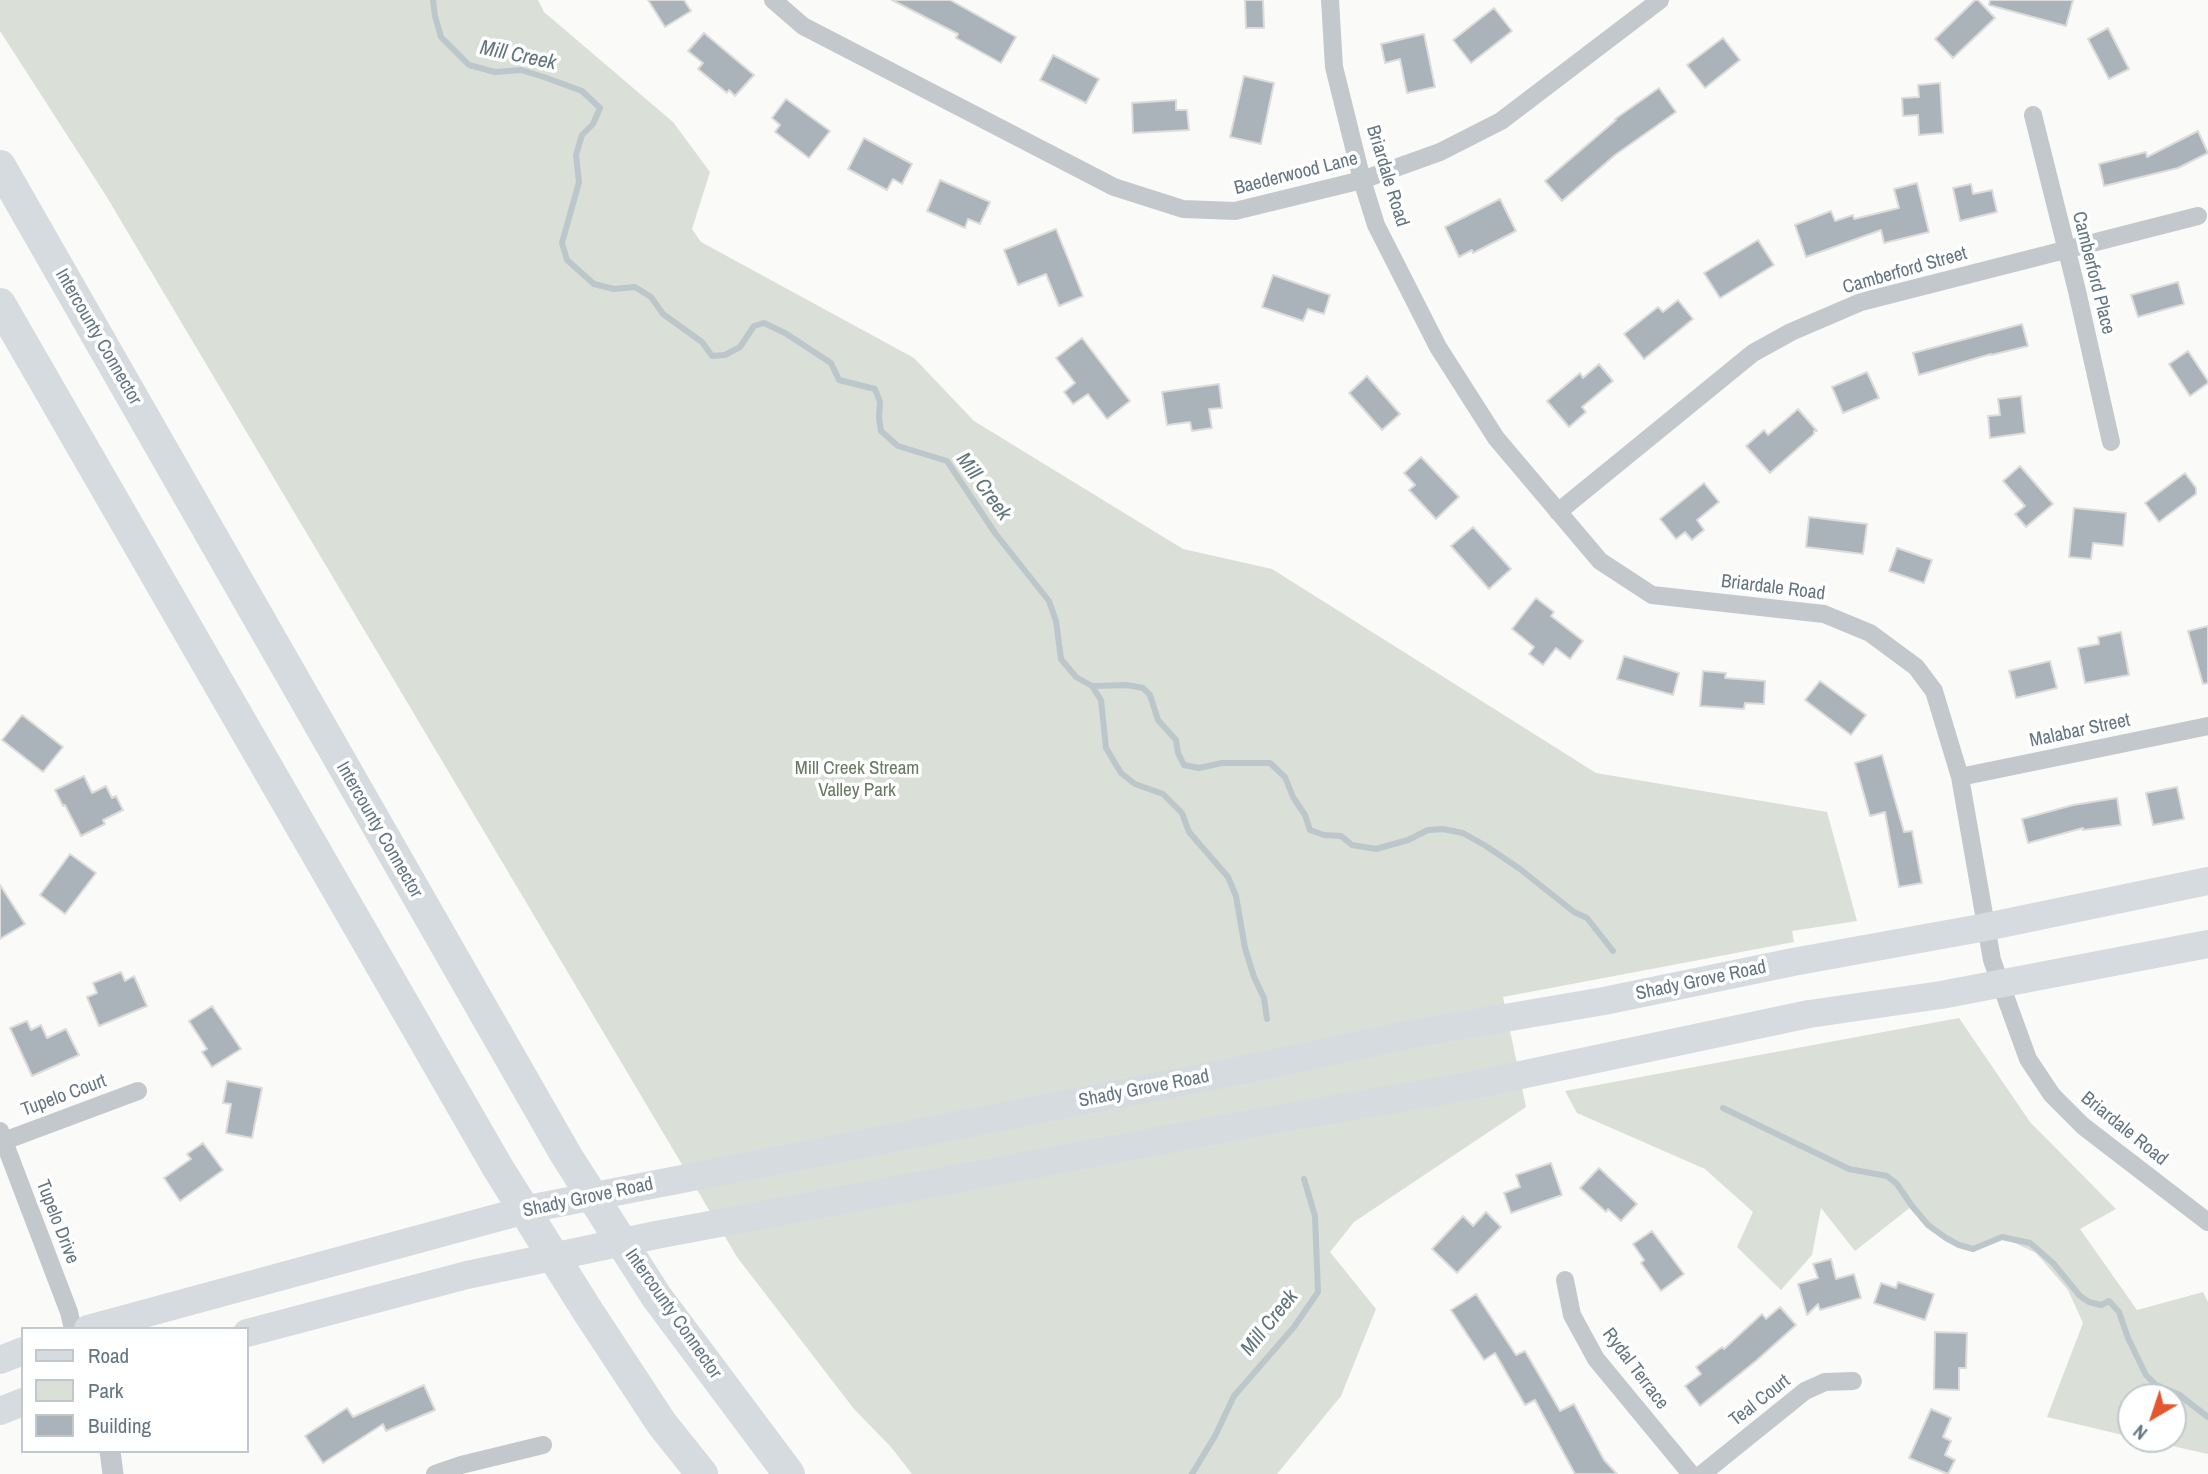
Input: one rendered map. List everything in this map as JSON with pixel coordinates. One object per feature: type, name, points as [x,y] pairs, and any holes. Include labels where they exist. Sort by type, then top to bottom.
[{"type":"highway","name":"Intercounty Connector","points":[[0,166],[566,1154],[656,1296],[789,1474]]},
{"type":"highway","points":[[0,304],[498,1168],[586,1310],[662,1424],[702,1474]]},
{"type":"main road","name":"Shady Grove Road","points":[[95,1327],[533,1208],[1242,1070],[1417,1033],[1604,1001],[1793,962],[1986,927],[2208,881]]},
{"type":"main road","points":[[248,1334],[467,1275],[642,1238],[1464,1087],[1809,1014],[1941,995],[2208,944]]},
{"type":"main road","points":[[0,1360],[21,1352]]},
{"type":"main road","points":[[0,1410],[21,1403]]},
{"type":"street","name":"Baederwood Lane","points":[[773,0],[803,26],[1114,187],[1183,209],[1235,211],[1362,180],[1440,152],[1501,121],[1660,0]]},
{"type":"street","name":"Briardale Road","points":[[1330,0],[1334,67],[1376,225],[1438,347],[1496,438],[1600,561],[1652,595],[1824,614],[1870,633],[1916,667],[1934,691],[1961,777],[1992,960],[2028,1059],[2052,1095],[2083,1126],[2208,1222]]},
{"type":"street","name":"Camberford Place","points":[[2032,115],[2111,442]]},
{"type":"street","name":"Camberford Street","points":[[1558,512],[1753,353],[1791,332],[1861,302],[2197,216]]},
{"type":"street","name":"Malabar Street","points":[[1961,777],[2208,726]]},
{"type":"street","name":"Tupelo Court","points":[[2,1136],[138,1091]]},
{"type":"street","name":"Tupelo Drive","points":[[2,1136],[72,1327]]},
{"type":"street","name":"Rydal Terrace","points":[[1565,1280],[1572,1315],[1597,1359],[1691,1474]]},
{"type":"street","name":"Teal Court","points":[[1702,1474],[1805,1391],[1825,1382],[1853,1381]]},
{"type":"street","points":[[435,1474],[543,1445]]},
{"type":"street","points":[[110,1453],[113,1474]]},
{"type":"green space","name":"Mill Creek Stream Valley Park","points":[[0,0],[538,0],[544,12],[673,122],[710,172],[692,229],[701,242],[914,358],[974,421],[1183,549],[1272,569],[1596,773],[1827,812],[1857,921],[1792,931],[1794,942],[1503,997],[1526,1107],[1354,1222],[1330,1252],[1376,1309],[1341,1396],[1277,1474],[912,1474],[891,1447],[854,1409],[737,1257],[105,194],[0,31]]},
{"type":"green space","points":[[1959,1018],[2030,1122],[2116,1209],[2080,1229],[2137,1310],[2203,1292],[2208,1302],[2208,1454],[2187,1449],[2187,1383],[2117,1383],[2117,1434],[2047,1417],[2083,1323],[2068,1290],[2036,1253],[2002,1237],[1973,1249],[1959,1245],[1928,1225],[1912,1206],[1855,1251],[1821,1208],[1812,1255],[1781,1290],[1737,1247],[1753,1212],[1705,1169],[1577,1113],[1565,1091]]},
{"type":"building","points":[[648,0],[684,0],[691,11],[665,27]]},
{"type":"building","points":[[892,0],[950,0],[1016,37],[1001,63],[956,38],[958,34]]},
{"type":"building","points":[[1245,0],[1263,0],[1264,28],[1246,28]]},
{"type":"building","points":[[1975,0],[1995,18],[1953,58],[1935,39]]},
{"type":"building","points":[[1990,0],[2073,0],[2066,26],[1989,5]]},
{"type":"building","points":[[1494,8],[1512,31],[1471,63],[1453,40]]},
{"type":"building","points":[[2108,28],[2129,69],[2109,79],[2088,39]]},
{"type":"building","points":[[704,33],[754,75],[735,96],[729,90],[727,93],[698,69],[703,63],[688,51]]},
{"type":"building","points":[[1424,34],[1435,87],[1407,93],[1400,59],[1385,63],[1381,44]]},
{"type":"building","points":[[1723,38],[1740,60],[1705,88],[1687,65]]},
{"type":"building","points":[[1053,55],[1099,79],[1086,103],[1040,80]]},
{"type":"building","points":[[1244,76],[1274,83],[1261,144],[1230,137]]},
{"type":"building","points":[[1940,83],[1943,133],[1919,135],[1918,115],[1903,116],[1902,98],[1919,97],[1918,85]]},
{"type":"building","points":[[1659,88],[1676,112],[1615,155],[1562,201],[1545,181],[1615,119]]},
{"type":"building","points":[[786,99],[830,131],[809,158],[775,132],[780,125],[772,118]]},
{"type":"building","points":[[1176,100],[1176,110],[1187,110],[1189,130],[1133,133],[1132,103]]},
{"type":"building","points":[[2198,131],[2208,153],[2178,168],[2104,186],[2099,164],[2146,152],[2147,157]]},
{"type":"building","points":[[864,138],[912,164],[902,184],[893,179],[887,190],[848,169]]},
{"type":"building","points":[[940,180],[990,202],[980,224],[968,219],[965,228],[927,211]]},
{"type":"building","points":[[1917,183],[1929,232],[1884,243],[1881,230],[1806,257],[1795,225],[1831,211],[1835,221],[1853,215],[1854,219],[1899,208],[1894,189]]},
{"type":"building","points":[[1971,184],[1973,194],[1992,190],[1997,212],[1960,221],[1953,188]]},
{"type":"building","points":[[1500,199],[1516,231],[1473,253],[1472,250],[1459,257],[1445,227]]},
{"type":"building","points":[[1056,229],[1083,296],[1059,306],[1046,274],[1018,285],[1004,250]]},
{"type":"building","points":[[1758,240],[1774,265],[1720,298],[1704,273]]},
{"type":"building","points":[[1273,275],[1330,295],[1324,314],[1308,309],[1303,321],[1262,307]]},
{"type":"building","points":[[2178,282],[2184,304],[2138,317],[2131,295]]},
{"type":"building","points":[[1678,300],[1693,319],[1644,359],[1624,334],[1658,307],[1663,312]]},
{"type":"building","points":[[2022,324],[2028,346],[1919,375],[1913,353]]},
{"type":"building","points":[[1082,338],[1130,401],[1107,419],[1088,394],[1073,404],[1064,392],[1075,383],[1056,358]]},
{"type":"building","points":[[2188,351],[2208,381],[2190,396],[2169,364]]},
{"type":"building","points":[[1599,364],[1613,381],[1582,407],[1586,412],[1569,427],[1547,401],[1580,373],[1583,378]]},
{"type":"building","points":[[1867,372],[1879,398],[1843,413],[1832,387]]},
{"type":"building","points":[[1367,376],[1400,414],[1382,430],[1349,393]]},
{"type":"building","points":[[1219,384],[1222,408],[1209,409],[1212,428],[1192,431],[1190,422],[1167,425],[1162,392]]},
{"type":"building","points":[[2021,396],[2025,433],[1990,438],[1988,416],[2000,415],[1998,399]]},
{"type":"building","points":[[1798,409],[1817,431],[1770,473],[1746,446],[1764,430],[1768,435]]},
{"type":"building","points":[[1421,457],[1459,497],[1436,519],[1409,490],[1415,485],[1404,473]]},
{"type":"building","points":[[2020,466],[2053,504],[2026,527],[2015,514],[2025,506],[2003,481]]},
{"type":"building","points":[[2185,473],[2196,488],[2196,494],[2159,522],[2145,503]]},
{"type":"building","points":[[1704,483],[1719,502],[1697,520],[1704,530],[1692,540],[1685,532],[1676,539],[1660,519]]},
{"type":"building","points":[[2074,508],[2126,513],[2123,546],[2093,543],[2091,559],[2069,557]]},
{"type":"building","points":[[1809,517],[1867,524],[1863,554],[1806,547]]},
{"type":"building","points":[[1473,527],[1511,569],[1489,589],[1451,546]]},
{"type":"building","points":[[1897,548],[1932,560],[1924,583],[1889,571]]},
{"type":"building","points":[[1536,598],[1554,612],[1551,616],[1583,641],[1570,659],[1556,648],[1543,665],[1529,654],[1534,647],[1512,629]]},
{"type":"building","points":[[2208,626],[2208,683],[2203,684],[2188,631]]},
{"type":"building","points":[[2121,632],[2129,675],[2085,683],[2078,648],[2099,644],[2098,637]]},
{"type":"building","points":[[1624,656],[1679,673],[1673,695],[1617,679]]},
{"type":"building","points":[[2050,661],[2057,688],[2016,698],[2009,671]]},
{"type":"building","points":[[1703,671],[1726,673],[1725,678],[1765,681],[1764,704],[1745,703],[1744,709],[1700,706]]},
{"type":"building","points":[[1820,681],[1866,715],[1851,735],[1805,700]]},
{"type":"building","points":[[22,715],[63,747],[43,772],[2,740]]},
{"type":"building","points":[[1882,755],[1904,832],[1912,831],[1922,883],[1899,887],[1885,812],[1870,816],[1855,763]]},
{"type":"building","points":[[84,776],[92,793],[106,786],[112,798],[116,796],[123,810],[103,820],[105,824],[81,836],[55,790]]},
{"type":"building","points":[[2177,787],[2184,819],[2153,825],[2146,793]]},
{"type":"building","points":[[2117,798],[2121,825],[2083,828],[2028,843],[2022,819],[2073,805]]},
{"type":"building","points":[[70,854],[96,873],[65,914],[40,895]]},
{"type":"building","points":[[0,885],[25,924],[0,939]]},
{"type":"building","points":[[121,972],[125,981],[134,976],[147,1006],[99,1026],[87,997],[97,993],[93,983]]},
{"type":"building","points":[[212,1006],[241,1049],[212,1067],[202,1052],[207,1049],[189,1021]]},
{"type":"building","points":[[27,1021],[31,1030],[41,1025],[47,1038],[66,1029],[79,1055],[32,1076],[10,1028]]},
{"type":"building","points":[[227,1081],[262,1088],[252,1138],[226,1133],[231,1104],[223,1103]]},
{"type":"building","points":[[203,1143],[223,1170],[180,1201],[164,1178],[191,1159],[187,1154]]},
{"type":"building","points":[[1551,1163],[1562,1195],[1511,1213],[1504,1193],[1520,1187],[1516,1175]]},
{"type":"building","points":[[1599,1168],[1637,1204],[1621,1221],[1608,1209],[1606,1212],[1580,1188]]},
{"type":"building","points":[[1486,1212],[1501,1227],[1457,1273],[1432,1249],[1463,1216],[1473,1226]]},
{"type":"building","points":[[1652,1231],[1684,1274],[1661,1291],[1641,1263],[1644,1260],[1633,1244]]},
{"type":"building","points":[[1831,1259],[1836,1279],[1854,1274],[1861,1298],[1820,1310],[1818,1304],[1807,1315],[1798,1284],[1818,1278],[1813,1264]]},
{"type":"building","points":[[1898,1282],[1934,1294],[1925,1320],[1874,1303],[1881,1283],[1896,1288]]},
{"type":"building","points":[[1476,1294],[1516,1355],[1525,1351],[1560,1411],[1574,1404],[1604,1460],[1617,1474],[1575,1474],[1535,1400],[1525,1405],[1495,1353],[1484,1360],[1451,1310]]},
{"type":"building","points":[[1780,1307],[1796,1325],[1700,1406],[1685,1386],[1701,1374],[1696,1367],[1722,1347],[1724,1349],[1762,1314],[1766,1319]]},
{"type":"building","points":[[1935,1332],[1967,1333],[1966,1368],[1959,1368],[1959,1390],[1934,1389]]},
{"type":"building","points":[[424,1385],[435,1410],[386,1431],[383,1424],[323,1463],[305,1436],[347,1408],[353,1417]]},
{"type":"building","points":[[1931,1409],[1951,1418],[1943,1437],[1951,1441],[1945,1455],[1955,1460],[1948,1474],[1909,1458]]},
{"type":"waterway","name":"Mill Creek","points":[[433,0],[441,37],[469,65],[495,72],[521,70],[544,77],[582,91],[600,108],[593,124],[582,135],[576,155],[579,182],[562,243],[567,260],[594,284],[614,289],[635,287],[651,297],[663,314],[702,342],[712,356],[725,355],[740,347],[754,326],[764,323],[785,333],[831,363],[839,380],[875,389],[880,402],[881,431],[898,446],[947,461],[995,533],[1049,601],[1056,621],[1061,659],[1076,677],[1092,686],[1101,700],[1106,748],[1121,773],[1135,784],[1163,794],[1182,813],[1189,832],[1228,877],[1236,896],[1245,948],[1264,998],[1267,1019]]},
{"type":"waterway","points":[[1092,686],[1127,685],[1143,688],[1150,695],[1158,720],[1176,740],[1184,765],[1199,768],[1222,763],[1270,763],[1285,777],[1310,830],[1324,835],[1341,836],[1352,845],[1376,849],[1408,840],[1428,830],[1443,829],[1463,833],[1520,869],[1574,912],[1587,918],[1613,951]]},
{"type":"waterway","points":[[1723,1108],[1849,1169],[1887,1176],[1897,1184],[1928,1225],[1959,1245],[1973,1249],[2002,1237],[2030,1243],[2053,1263],[2080,1296],[2101,1305],[2109,1301],[2119,1312],[2146,1375],[2156,1385],[2178,1394],[2208,1417]]},
{"type":"waterway","name":"Mill Creek","points":[[1192,1474],[1215,1436],[1234,1396],[1294,1327],[1318,1292],[1315,1216],[1304,1179]]}]
